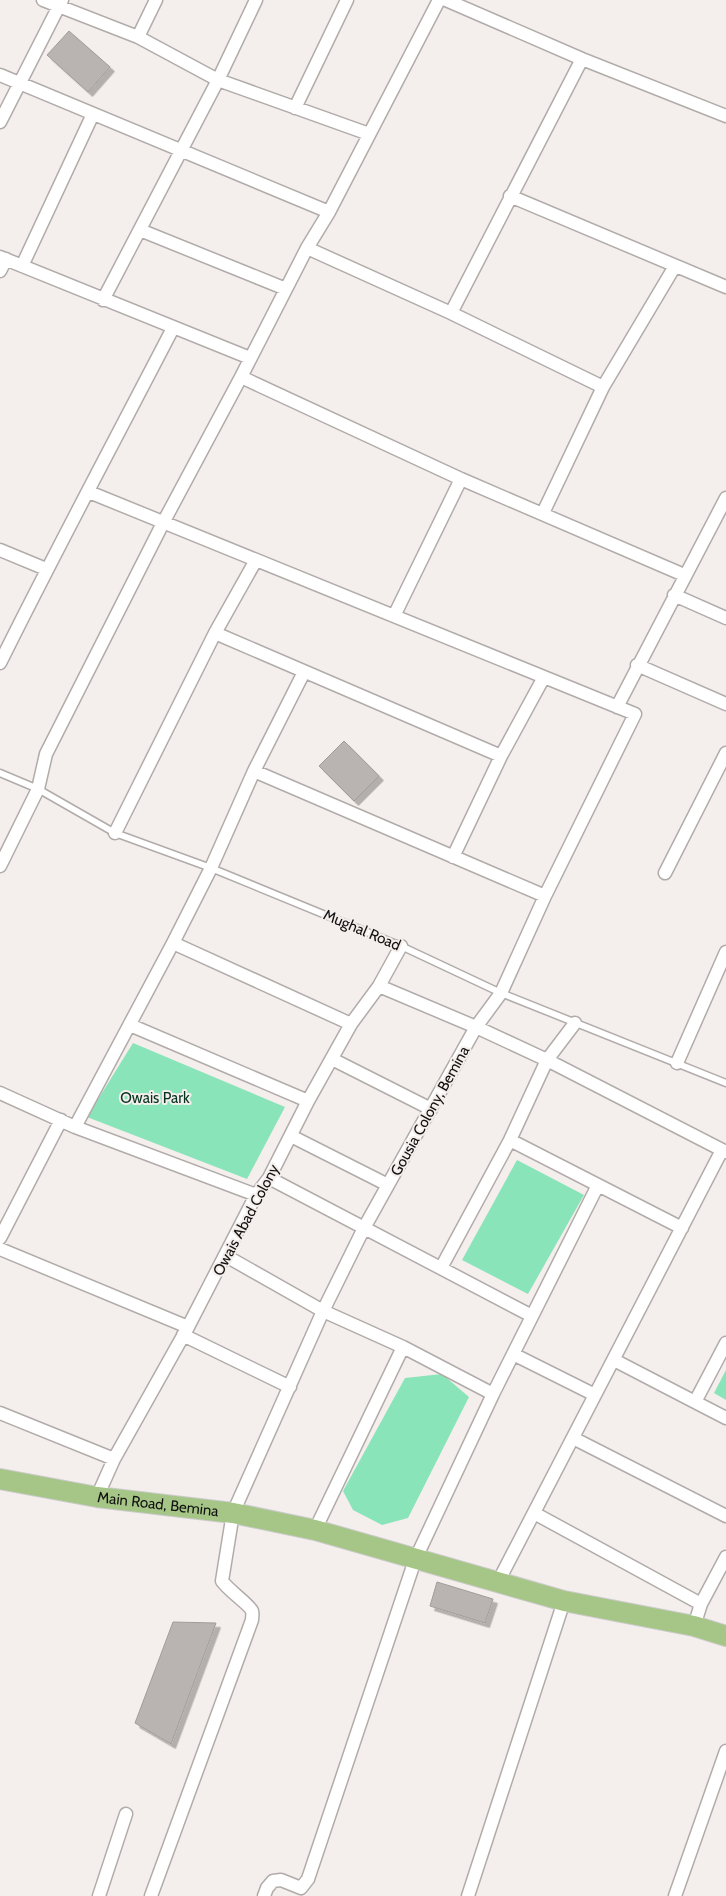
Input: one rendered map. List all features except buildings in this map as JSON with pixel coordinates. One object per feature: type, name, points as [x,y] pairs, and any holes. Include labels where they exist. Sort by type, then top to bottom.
[{"type":"main road","name":"Main Road, Bemina","points":[[0,1479],[97,1497],[233,1513],[315,1530],[564,1601],[694,1626],[726,1636]]},
{"type":"street","points":[[43,0],[60,3],[138,37],[218,80],[369,134]]},
{"type":"street","points":[[138,37],[156,0]]},
{"type":"street","points":[[104,300],[218,80],[256,0]]},
{"type":"street","points":[[295,108],[347,0]]},
{"type":"street","points":[[0,866],[38,789],[46,754],[163,523],[307,248],[329,212],[439,0]]},
{"type":"street","points":[[446,0],[582,59],[726,116]]},
{"type":"street","points":[[0,122],[18,82],[60,3]]},
{"type":"street","points":[[451,313],[582,59]]},
{"type":"street","points":[[0,75],[329,212]]},
{"type":"street","points":[[22,266],[93,114]]},
{"type":"street","points":[[510,196],[726,287]]},
{"type":"street","points":[[140,230],[286,289]]},
{"type":"street","points":[[307,248],[451,313],[603,387]]},
{"type":"street","points":[[2,262],[22,266],[250,358]]},
{"type":"street","points":[[542,513],[603,387],[675,266]]},
{"type":"street","points":[[0,663],[46,569],[89,492],[172,328]]},
{"type":"street","points":[[241,377],[461,479],[684,575]]},
{"type":"street","points":[[394,616],[461,479]]},
{"type":"street","points":[[89,492],[617,707],[637,665],[725,500]]},
{"type":"street","points":[[0,550],[46,569]]},
{"type":"street","points":[[115,833],[215,633],[256,560]]},
{"type":"street","points":[[674,595],[726,618]]},
{"type":"street","points":[[215,633],[501,756]]},
{"type":"street","points":[[637,665],[726,704]]},
{"type":"street","points":[[76,1127],[211,868],[254,772],[304,672]]},
{"type":"street","points":[[454,857],[501,756],[544,677]]},
{"type":"street","name":"Gousia Colony, Bemina","points":[[151,1896],[252,1620],[252,1610],[222,1582],[233,1513],[323,1311],[364,1228],[476,1027],[501,993],[545,896],[635,714],[617,707]]},
{"type":"street","points":[[665,873],[726,753]]},
{"type":"street","points":[[254,772],[545,896]]},
{"type":"street","points":[[173,943],[352,1024]]},
{"type":"street","name":"Owais Abad Colony","points":[[97,1497],[114,1459],[186,1331],[256,1195],[269,1178],[308,1101],[352,1024],[379,986],[401,946]]},
{"type":"street","points":[[678,1064],[724,961]]},
{"type":"street","points":[[379,986],[476,1027],[546,1060],[724,1151],[498,1582]]},
{"type":"street","points":[[441,1268],[510,1140],[546,1060],[574,1023]]},
{"type":"street","points":[[130,1025],[308,1101]]},
{"type":"street","points":[[332,1059],[431,1109]]},
{"type":"street","points":[[0,1093],[76,1127],[256,1195]]},
{"type":"street","points":[[0,1238],[61,1120]]},
{"type":"street","points":[[291,1136],[388,1186]]},
{"type":"street","points":[[510,1140],[682,1228]]},
{"type":"street","points":[[269,1178],[532,1316]]},
{"type":"street","points":[[264,1896],[267,1888],[273,1881],[281,1880],[301,1888],[308,1879],[415,1560],[493,1394],[598,1185]]},
{"type":"street","points":[[0,1249],[186,1331],[290,1387]]},
{"type":"street","points":[[226,1256],[323,1311],[403,1348],[493,1394]]},
{"type":"street","points":[[695,1402],[726,1342]]},
{"type":"street","points":[[315,1530],[403,1348]]},
{"type":"street","points":[[513,1354],[595,1395]]},
{"type":"street","points":[[614,1360],[726,1418]]},
{"type":"street","points":[[0,1413],[114,1459]]},
{"type":"street","points":[[573,1438],[726,1516]]},
{"type":"street","points":[[534,1513],[701,1604]]},
{"type":"street","points":[[694,1626],[701,1604],[726,1557]]},
{"type":"street","points":[[468,1896],[564,1601]]},
{"type":"street","points":[[675,1896],[726,1751]]},
{"type":"street","points":[[99,1896],[126,1814]]},
{"type":"lane","name":"Mughal Road","points":[[0,773],[38,789],[115,833],[211,868],[401,946],[501,993],[726,1083]]},
{"type":"green space","name":"Owais Park","points":[[133,1043],[285,1107],[247,1179],[87,1117]]},
{"type":"green space","points":[[517,1160],[584,1195],[528,1294],[462,1260]]},
{"type":"green space","points":[[726,1370],[726,1400],[714,1393]]},
{"type":"green space","points":[[442,1374],[469,1397],[408,1518],[382,1525],[353,1510],[343,1491],[405,1378]]}]
